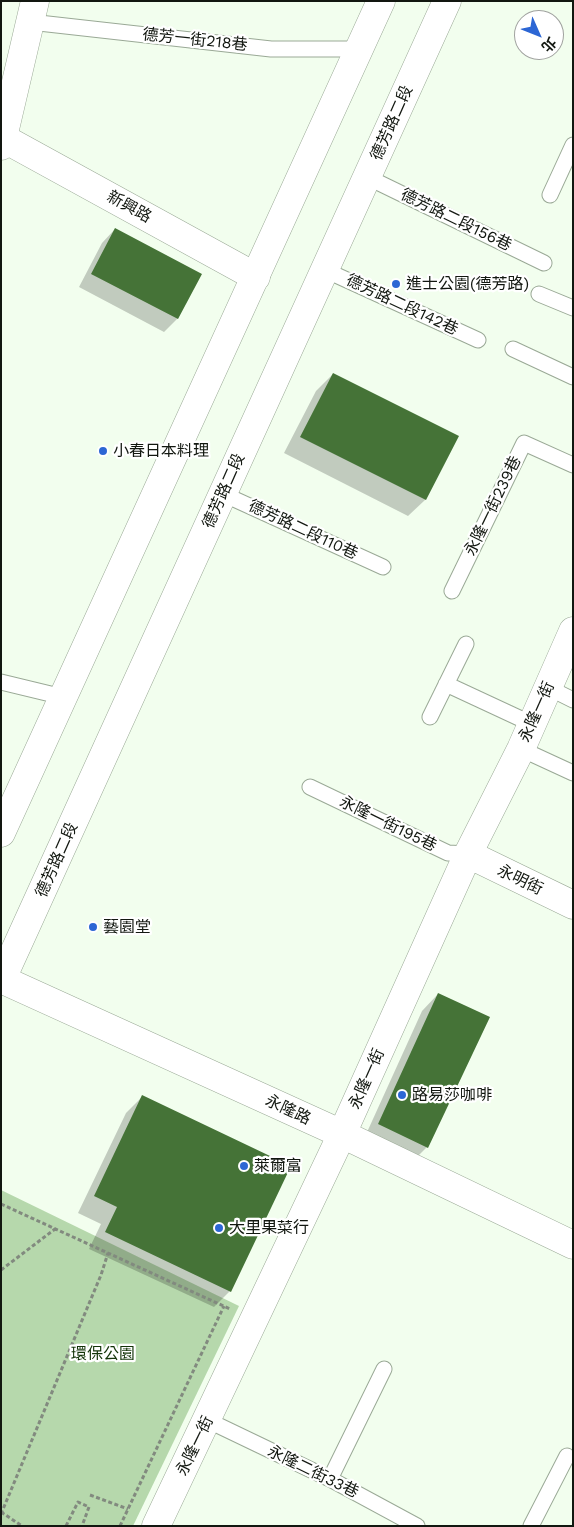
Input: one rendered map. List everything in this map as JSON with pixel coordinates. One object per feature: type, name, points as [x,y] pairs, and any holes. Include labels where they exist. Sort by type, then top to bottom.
[{"type":"street","points":[[1,833],[381,1]]},
{"type":"street","name":"德芳路二段","points":[[2,980],[447,1]]},
{"type":"street","points":[[2,140],[33,11]]},
{"type":"street","name":"新興路","points":[[2,140],[256,277]]},
{"type":"street","name":"永隆一街","points":[[156,1526],[208,1420],[342,1134],[468,854],[521,749],[573,631]]},
{"type":"street","name":"永明街","points":[[468,854],[573,905]]},
{"type":"street","name":"永隆路","points":[[2,980],[342,1134],[573,1246]]},
{"type":"lane","name":"德芳一街218巷","points":[[33,11],[271,49],[360,49]]},
{"type":"lane","points":[[550,195],[573,144]]},
{"type":"lane","name":"德芳路二段156巷","points":[[367,177],[544,263]]},
{"type":"lane","name":"德芳路二段142巷","points":[[325,270],[478,340]]},
{"type":"lane","points":[[539,294],[573,308]]},
{"type":"lane","points":[[513,349],[573,377]]},
{"type":"lane","name":"永隆一街239巷","points":[[452,592],[524,443],[573,465]]},
{"type":"lane","name":"德芳路二段110巷","points":[[223,494],[383,566]]},
{"type":"lane","points":[[430,717],[466,644]]},
{"type":"lane","points":[[1,682],[63,697]]},
{"type":"lane","points":[[446,684],[532,724]]},
{"type":"lane","points":[[549,688],[573,700]]},
{"type":"lane","points":[[521,749],[573,773]]},
{"type":"lane","name":"永隆一街195巷","points":[[310,787],[448,853],[468,854]]},
{"type":"lane","points":[[330,1479],[384,1369]]},
{"type":"lane","name":"永隆二街33巷","points":[[208,1420],[330,1479],[417,1526]]},
{"type":"lane","points":[[531,1526],[567,1456]]},
{"type":"path","points":[[1,1204],[224,1306],[120,1526]]},
{"type":"path","points":[[1,1270],[55,1229]]},
{"type":"path","points":[[22,1526],[1,1513],[97,1284],[108,1253]]},
{"type":"path","points":[[90,1495],[128,1509]]},
{"type":"path","points":[[66,1526],[78,1502],[90,1507],[82,1526]]},
{"type":"green space","name":"環保公園","points":[[1,1190],[239,1306],[133,1526],[1,1526]]},
{"type":"building","points":[[115,228],[202,274],[178,319],[91,274]]},
{"type":"building","points":[[333,373],[459,436],[426,500],[300,437]]},
{"type":"building","points":[[438,993],[490,1017],[428,1148],[378,1124]]},
{"type":"building","points":[[142,1095],[291,1166],[231,1292],[105,1232],[117,1207],[94,1196]]},
{"type":"place","name":"進士公園(德芳路)","points":[[396,284]]},
{"type":"place","name":"小春日本料理","points":[[103,451]]},
{"type":"place","name":"藝園堂","points":[[93,927]]},
{"type":"place","name":"路易莎咖啡","points":[[402,1095]]},
{"type":"place","name":"萊爾富","points":[[244,1166]]},
{"type":"place","name":"大里果菜行","points":[[219,1228]]}]
